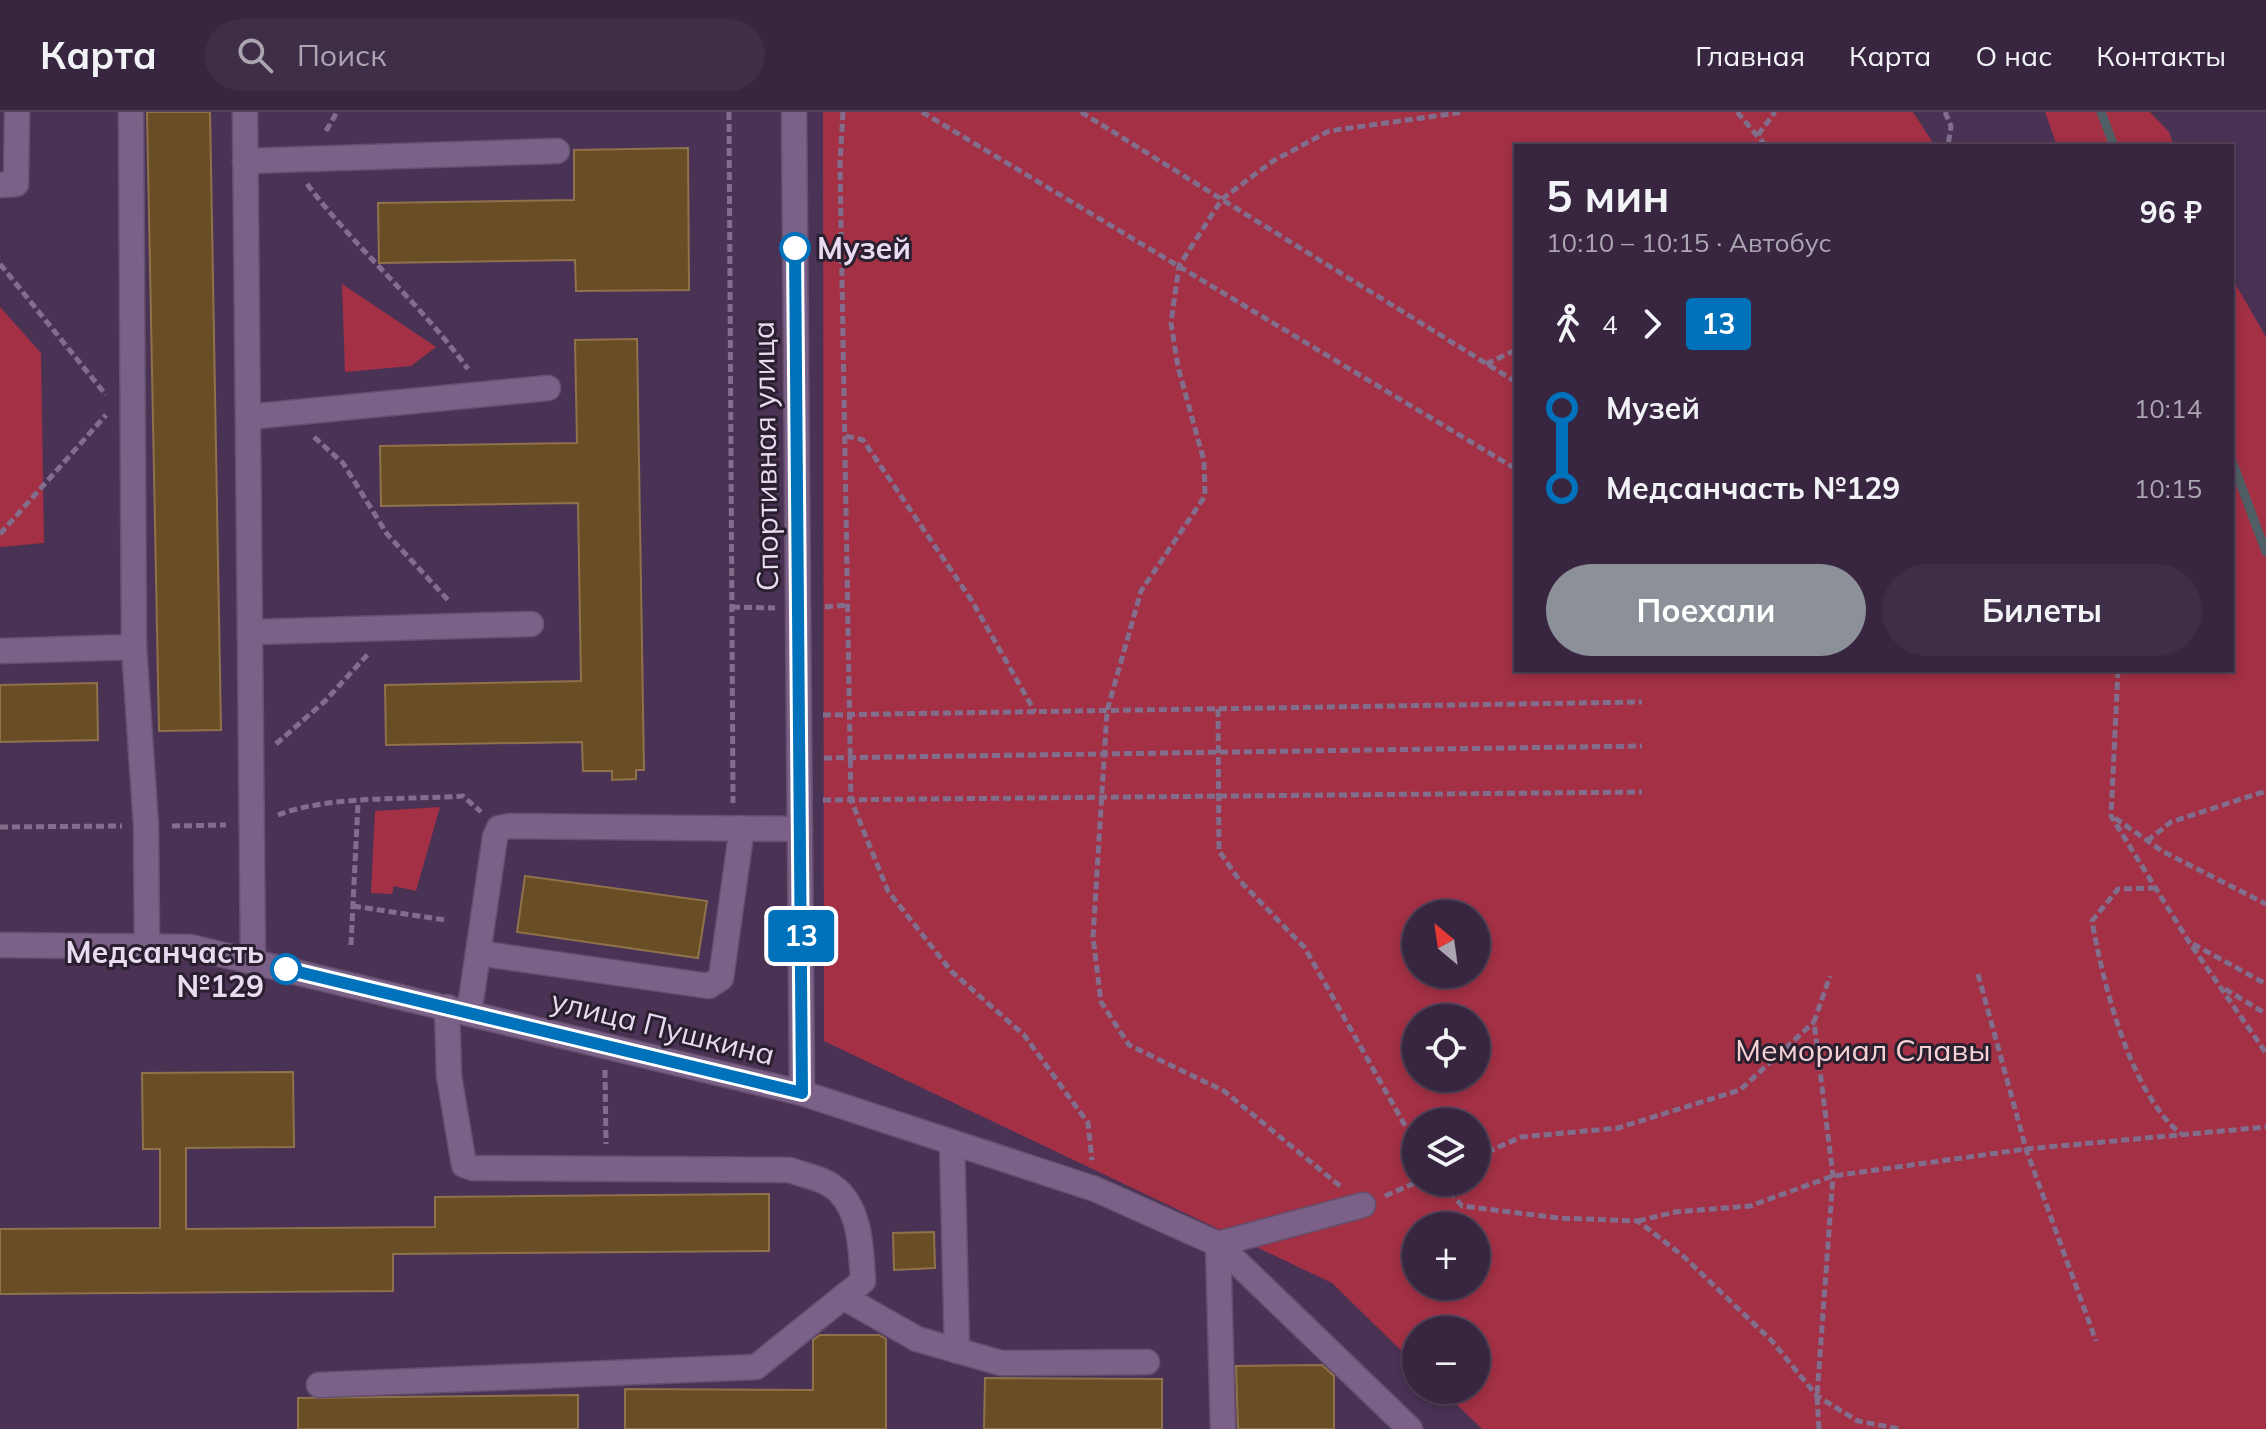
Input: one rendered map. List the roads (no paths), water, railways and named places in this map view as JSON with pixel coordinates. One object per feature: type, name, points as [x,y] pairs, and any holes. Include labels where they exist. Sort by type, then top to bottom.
[{"type":"street","points":[[0,185],[16,184],[17,112]]},
{"type":"street","points":[[131,112],[134,647],[146,826],[147,947]]},
{"type":"street","points":[[245,112],[253,961]]},
{"type":"street","name":"Спортивная улица","points":[[794,112],[802,1093]]},
{"type":"street","points":[[245,161],[557,151]]},
{"type":"street","points":[[248,417],[548,388]]},
{"type":"street","points":[[250,632],[531,624]]},
{"type":"street","points":[[0,651],[134,647]]},
{"type":"street","points":[[319,1385],[756,1367],[863,1281],[860,1234],[846,1202],[832,1185],[790,1170],[473,1168],[464,1165],[449,1076],[458,1010],[478,953],[495,837],[499,828],[800,829]]},
{"type":"street","points":[[478,953],[709,986],[716,983],[721,978],[742,828]]},
{"type":"street","name":"улица Пушкина","points":[[0,945],[191,947],[802,1093],[1095,1189],[1218,1244],[1410,1429]]},
{"type":"street","points":[[952,1142],[957,1351]]},
{"type":"street","points":[[1223,1429],[1218,1244],[1363,1205]]},
{"type":"street","points":[[843,1297],[917,1339],[1001,1363],[1147,1362]]},
{"type":"waterway","points":[[2101,112],[2113,144]]},
{"type":"waterway","points":[[2234,466],[2266,552]]},
{"type":"place","name":"Музей","points":[[795,248]]},
{"type":"place","name":"Медсанчасть №129","points":[[286,969]]},
{"type":"park label","name":"Мемориал Славы","points":[[1863,1050]]}]
